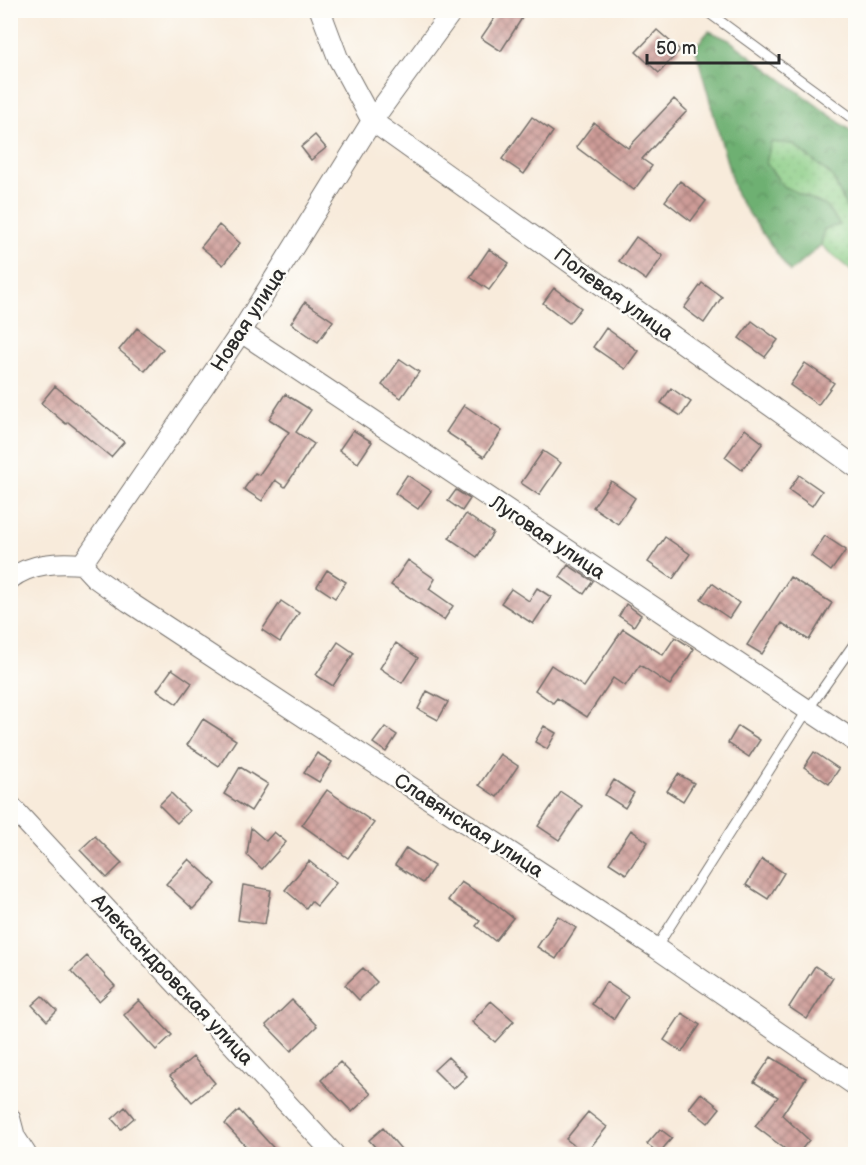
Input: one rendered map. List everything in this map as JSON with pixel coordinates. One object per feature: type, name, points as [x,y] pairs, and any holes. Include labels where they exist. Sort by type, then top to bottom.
[{"type":"street","points":[[320,10],[338,58],[372,121]]},
{"type":"street","name":"Новая улица","points":[[82,564],[241,332],[372,121],[453,10]]},
{"type":"street","name":"Полевая улица","points":[[372,121],[855,467]]},
{"type":"street","name":"Луговая улица","points":[[241,332],[855,742]]},
{"type":"street","points":[[10,579],[34,567],[64,562],[82,564]]},
{"type":"street","name":"Славянская улица","points":[[82,564],[94,577],[129,602],[657,948],[855,1086]]},
{"type":"street","name":"Александровская улица","points":[[10,805],[334,1155]]},
{"type":"street","points":[[10,1118],[15,1137],[25,1154]]},
{"type":"lane","points":[[705,10],[855,121]]},
{"type":"lane","points":[[657,948],[807,711],[855,641]]},
{"type":"green space","points":[[709,31],[729,40],[855,134],[855,180],[852,176],[849,213],[832,176],[793,144],[771,142],[766,163],[783,186],[826,206],[840,225],[824,229],[821,245],[790,272],[736,195],[695,47]]},
{"type":"green space","points":[[771,142],[793,144],[832,176],[849,212],[852,175],[856,180],[855,274],[821,245],[824,229],[840,225],[826,206],[783,186],[766,163]]},
{"type":"building","points":[[500,10],[517,10],[524,15],[501,51],[481,38]]},
{"type":"building","points":[[657,30],[680,50],[659,73],[636,52]]},
{"type":"building","points":[[674,99],[687,111],[642,159],[652,166],[634,190],[576,147],[594,123],[628,148]]},
{"type":"building","points":[[532,117],[553,132],[524,174],[502,159]]},
{"type":"building","points":[[315,135],[326,148],[311,160],[301,147]]},
{"type":"building","points":[[680,181],[706,201],[691,221],[665,201]]},
{"type":"building","points":[[219,225],[240,243],[223,265],[201,247]]},
{"type":"building","points":[[636,237],[663,256],[646,280],[619,261]]},
{"type":"building","points":[[489,249],[509,263],[489,290],[470,277]]},
{"type":"building","points":[[702,283],[722,297],[704,323],[684,308]]},
{"type":"building","points":[[554,288],[581,308],[569,323],[543,303]]},
{"type":"building","points":[[305,302],[333,321],[318,342],[291,323]]},
{"type":"building","points":[[752,321],[778,340],[765,357],[739,338]]},
{"type":"building","points":[[137,328],[163,349],[145,371],[119,350]]},
{"type":"building","points":[[606,328],[638,351],[625,369],[593,347]]},
{"type":"building","points":[[400,359],[419,372],[401,398],[382,385]]},
{"type":"building","points":[[805,363],[834,383],[818,405],[790,385]]},
{"type":"building","points":[[55,386],[124,442],[111,457],[41,403]]},
{"type":"building","points":[[671,388],[691,402],[681,416],[661,403]]},
{"type":"building","points":[[285,394],[311,410],[296,432],[314,444],[285,487],[275,480],[262,501],[244,489],[255,473],[259,475],[289,432],[269,419]]},
{"type":"building","points":[[464,405],[502,431],[484,457],[446,432]]},
{"type":"building","points":[[745,429],[763,443],[742,470],[725,457]]},
{"type":"building","points":[[353,430],[372,442],[358,463],[339,450]]},
{"type":"building","points":[[543,451],[561,463],[539,495],[521,483]]},
{"type":"building","points":[[407,475],[431,491],[418,509],[395,493]]},
{"type":"building","points":[[799,475],[822,491],[812,506],[789,490]]},
{"type":"building","points":[[611,481],[635,498],[618,524],[593,507]]},
{"type":"building","points":[[456,490],[470,499],[462,511],[448,501]]},
{"type":"building","points":[[466,514],[493,533],[477,557],[449,538]]},
{"type":"building","points":[[825,536],[846,550],[831,571],[811,556]]},
{"type":"building","points":[[665,537],[690,554],[673,579],[648,562]]},
{"type":"building","points":[[408,560],[435,579],[429,589],[453,606],[444,620],[391,585]]},
{"type":"building","points":[[568,565],[593,581],[584,594],[560,577]]},
{"type":"building","points":[[327,570],[346,582],[335,598],[317,586]]},
{"type":"building","points":[[790,577],[832,603],[809,640],[782,623],[762,654],[747,645]]},
{"type":"building","points":[[712,583],[739,603],[729,618],[701,599]]},
{"type":"building","points":[[537,588],[551,597],[533,624],[501,603],[511,589],[529,601]]},
{"type":"building","points":[[281,601],[299,613],[280,642],[262,630]]},
{"type":"building","points":[[626,604],[641,615],[634,626],[619,616]]},
{"type":"building","points":[[623,629],[663,655],[675,637],[694,649],[670,685],[640,665],[625,686],[613,678],[587,717],[557,698],[553,703],[535,690],[551,665],[584,687]]},
{"type":"building","points":[[338,642],[354,653],[333,686],[316,675]]},
{"type":"building","points":[[396,643],[418,658],[402,683],[380,668]]},
{"type":"building","points":[[172,669],[192,683],[177,704],[157,690]]},
{"type":"building","points":[[427,691],[448,702],[438,720],[418,709]]},
{"type":"building","points":[[203,719],[236,740],[219,766],[187,745]]},
{"type":"building","points":[[544,726],[556,733],[547,749],[535,742]]},
{"type":"building","points":[[738,726],[760,740],[749,757],[728,743]]},
{"type":"building","points":[[385,727],[397,735],[386,752],[373,743]]},
{"type":"building","points":[[814,752],[839,769],[829,784],[804,767]]},
{"type":"building","points":[[317,753],[332,762],[319,782],[304,773]]},
{"type":"building","points":[[500,754],[518,766],[497,797],[479,785]]},
{"type":"building","points":[[240,767],[268,784],[251,811],[224,794]]},
{"type":"building","points":[[678,774],[694,783],[683,801],[667,791]]},
{"type":"building","points":[[614,780],[634,793],[625,808],[605,795]]},
{"type":"building","points":[[327,790],[374,823],[348,858],[302,825]]},
{"type":"building","points":[[561,792],[582,806],[559,840],[538,826]]},
{"type":"building","points":[[171,793],[189,811],[177,823],[159,805]]},
{"type":"building","points":[[251,828],[266,841],[274,832],[286,842],[262,869],[247,855]]},
{"type":"building","points":[[631,830],[648,842],[626,874],[609,863]]},
{"type":"building","points":[[95,836],[122,863],[107,878],[80,850]]},
{"type":"building","points":[[406,848],[434,866],[423,883],[395,865]]},
{"type":"building","points":[[189,859],[216,884],[193,909],[166,884]]},
{"type":"building","points":[[762,859],[784,873],[768,899],[746,885]]},
{"type":"building","points":[[309,861],[336,883],[317,906],[311,901],[306,908],[285,890]]},
{"type":"building","points":[[461,882],[513,918],[495,941],[476,926],[480,921],[448,900]]},
{"type":"building","points":[[243,885],[271,890],[265,924],[238,920]]},
{"type":"building","points":[[558,916],[576,928],[556,959],[537,947]]},
{"type":"building","points":[[87,956],[115,986],[99,1001],[71,971]]},
{"type":"building","points":[[815,966],[833,978],[807,1019],[789,1007]]},
{"type":"building","points":[[363,968],[377,982],[359,1000],[345,985]]},
{"type":"building","points":[[606,982],[628,997],[614,1019],[592,1004]]},
{"type":"building","points":[[42,996],[57,1011],[47,1021],[32,1005]]},
{"type":"building","points":[[139,1000],[172,1035],[156,1050],[124,1015]]},
{"type":"building","points":[[292,1000],[317,1026],[291,1051],[266,1025]]},
{"type":"building","points":[[491,1001],[514,1021],[495,1042],[472,1022]]},
{"type":"building","points":[[682,1013],[700,1025],[682,1052],[664,1040]]},
{"type":"building","points":[[193,1057],[215,1083],[192,1102],[170,1076]]},
{"type":"building","points":[[448,1057],[467,1076],[453,1089],[434,1070]]},
{"type":"building","points":[[771,1057],[806,1078],[782,1115],[809,1140],[797,1155],[793,1155],[755,1126],[778,1097],[754,1082]]},
{"type":"building","points":[[340,1062],[371,1094],[352,1112],[321,1080]]},
{"type":"building","points":[[701,1093],[720,1108],[708,1123],[689,1108]]},
{"type":"building","points":[[125,1107],[134,1118],[121,1129],[112,1119]]},
{"type":"building","points":[[239,1110],[280,1155],[254,1155],[225,1124]]},
{"type":"building","points":[[588,1112],[607,1127],[585,1154],[566,1139]]},
{"type":"building","points":[[383,1128],[406,1155],[382,1155],[369,1140]]},
{"type":"building","points":[[660,1129],[672,1138],[659,1153],[647,1144]]},
{"type":"waterway","points":[[10,263],[10,309]]}]
